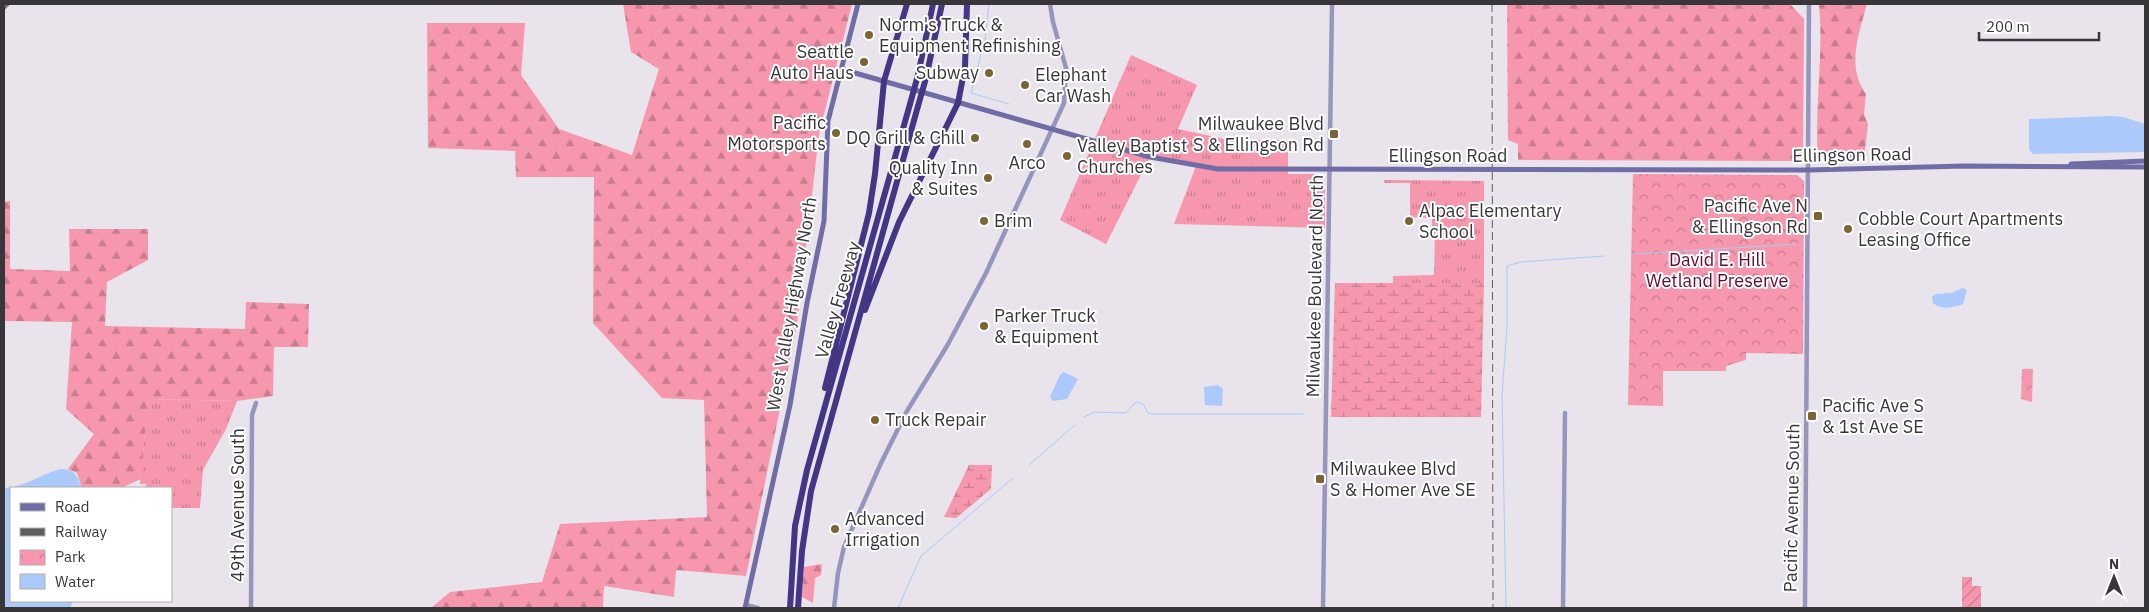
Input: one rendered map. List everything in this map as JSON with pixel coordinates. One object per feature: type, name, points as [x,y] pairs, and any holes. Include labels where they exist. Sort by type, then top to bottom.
[{"type":"highway","points":[[819,423],[823,396],[869,213],[875,174],[884,81],[907,4]]},
{"type":"highway","name":"Valley Freeway","points":[[790,605],[797,518],[819,423],[918,75],[933,4]]},
{"type":"highway","name":"Valley Freeway","points":[[798,606],[802,551],[811,491],[926,78],[942,4]]},
{"type":"highway","points":[[846,361],[896,230],[958,102],[965,67],[967,4]]},
{"type":"main road","points":[[4,7],[7,4]]},
{"type":"main road","name":"West Valley Highway North","points":[[745,607],[790,405],[807,303],[824,221],[827,131],[858,4]]},
{"type":"main road","name":"Ellingson Road","points":[[841,69],[1150,157],[1196,166],[1240,170],[1809,170],[2068,165],[2145,167]]},
{"type":"main road","name":"Ellingson Road","points":[[2068,165],[2077,163],[2145,161]]},
{"type":"street","points":[[834,608],[841,559],[850,532],[896,430],[947,346],[985,274],[1064,103],[1066,68],[1050,4]]},
{"type":"street","name":"Milwaukee Boulevard North","points":[[1323,608],[1332,4]]},
{"type":"street","name":"Pacific Avenue South","points":[[1805,608],[1808,408],[1809,4]]},
{"type":"street","name":"49th Avenue South","points":[[251,608],[252,415],[256,403]]},
{"type":"street","points":[[1563,608],[1565,413]]},
{"type":"street","points":[[745,607],[758,608]]},
{"type":"green space","points":[[623,4],[852,4],[819,134],[797,325],[746,576],[676,570],[674,597],[604,586],[603,608],[431,608],[450,592],[542,582],[560,524],[707,517],[704,400],[662,398],[593,323],[594,177],[516,177],[515,151],[428,148],[427,23],[525,23],[521,75],[559,129],[632,155],[659,69],[631,52]]},
{"type":"green space","points":[[1507,4],[1790,4],[1804,19],[1803,161],[1518,160],[1518,144],[1508,140]]},
{"type":"green space","points":[[1819,4],[1867,4],[1858,38],[1855,61],[1860,84],[1866,94],[1864,114],[1868,124],[1864,158],[1818,158]]},
{"type":"green space","points":[[1131,55],[1197,85],[1178,129],[1229,140],[1288,140],[1288,174],[1320,174],[1325,181],[1325,228],[1174,224],[1196,166],[1150,157],[1106,244],[1060,220]]},
{"type":"green space","name":"David E. Hill Wetland Preserve","points":[[1633,174],[1797,175],[1804,181],[1803,354],[1746,353],[1746,360],[1726,366],[1726,371],[1663,371],[1663,406],[1628,405]]},
{"type":"green space","points":[[1384,180],[1484,181],[1484,283],[1393,283],[1393,276],[1434,275],[1435,236],[1432,233],[1432,218],[1410,217],[1410,183],[1384,183]]},
{"type":"green space","points":[[10,201],[10,269],[70,271],[69,229],[148,229],[148,260],[107,282],[105,326],[245,329],[246,302],[309,304],[308,347],[274,347],[273,396],[237,401],[148,399],[141,479],[123,487],[82,487],[77,473],[68,469],[94,434],[66,409],[72,322],[4,321],[4,202]]},
{"type":"green space","points":[[1335,283],[1484,283],[1481,417],[1331,417]]},
{"type":"green space","points":[[2022,369],[2033,369],[2032,402],[2021,399]]},
{"type":"green space","points":[[148,399],[237,401],[226,429],[203,470],[200,508],[172,508],[172,487],[146,487],[146,484],[140,484]]},
{"type":"green space","points":[[969,465],[992,465],[991,489],[956,518],[944,517]]},
{"type":"green space","points":[[822,564],[821,575],[815,578],[813,603],[802,597],[804,567]]},
{"type":"green space","points":[[1962,577],[1972,577],[1972,586],[1981,586],[1981,608],[1962,608]]},
{"type":"water","points":[[2123,117],[2145,124],[2145,152],[2033,154],[2029,150],[2029,119]]},
{"type":"water","points":[[1963,288],[1967,290],[1963,304],[1948,308],[1940,307],[1933,303],[1932,297],[1936,294],[1951,293]]},
{"type":"water","points":[[1064,372],[1078,379],[1067,399],[1053,401],[1050,397],[1060,375]]},
{"type":"water","points":[[1218,385],[1223,389],[1222,406],[1205,405],[1204,387]]},
{"type":"water","points":[[61,469],[69,470],[77,477],[82,487],[11,487],[18,486]]},
{"type":"water","points":[[10,487],[10,602],[73,602],[70,608],[4,608],[4,488]]},
{"type":"waterway","points":[[989,4],[985,39],[971,93],[1009,104]]},
{"type":"waterway","points":[[1634,254],[1799,244]]},
{"type":"waterway","points":[[1506,608],[1502,395],[1507,327],[1507,266],[1521,262],[1604,256]]},
{"type":"waterway","points":[[1084,417],[1094,412],[1126,413],[1136,402],[1143,404],[1148,413],[1154,414],[1303,414]]},
{"type":"waterway","points":[[1029,465],[1075,425]]},
{"type":"waterway","points":[[898,608],[921,556],[1013,478]]},
{"type":"railway","points":[[1492,4],[1493,608]]},
{"type":"place","name":"Norm's Truck & Equipment Refinishing","points":[[869,35]]},
{"type":"place","name":"Seattle Auto Haus","points":[[864,62]]},
{"type":"place","name":"Subway","points":[[989,73]]},
{"type":"place","name":"Elephant Car Wash","points":[[1025,85]]},
{"type":"place","name":"Pacific Motorsports","points":[[836,133]]},
{"type":"place","name":"Milwaukee Blvd S & Ellingson Rd","points":[[1334,134]]},
{"type":"place","name":"DQ Grill & Chill","points":[[975,138]]},
{"type":"place","name":"Arco","points":[[1027,144]]},
{"type":"place","name":"Valley Baptist Churches","points":[[1067,156]]},
{"type":"place","name":"Quality Inn & Suites","points":[[988,178]]},
{"type":"place","name":"Pacific Ave N & Ellingson Rd","points":[[1818,216]]},
{"type":"place","name":"Brim","points":[[984,221]]},
{"type":"place","name":"Alpac Elementary School","points":[[1409,221]]},
{"type":"place","name":"Cobble Court Apartments Leasing Office","points":[[1848,229]]},
{"type":"place","name":"Parker Truck & Equipment","points":[[984,326]]},
{"type":"place","name":"Pacific Ave S & 1st Ave SE","points":[[1812,416]]},
{"type":"place","name":"Truck Repair","points":[[875,420]]},
{"type":"place","name":"Milwaukee Blvd S & Homer Ave SE","points":[[1320,479]]},
{"type":"place","name":"Advanced Irrigation","points":[[835,529]]}]
